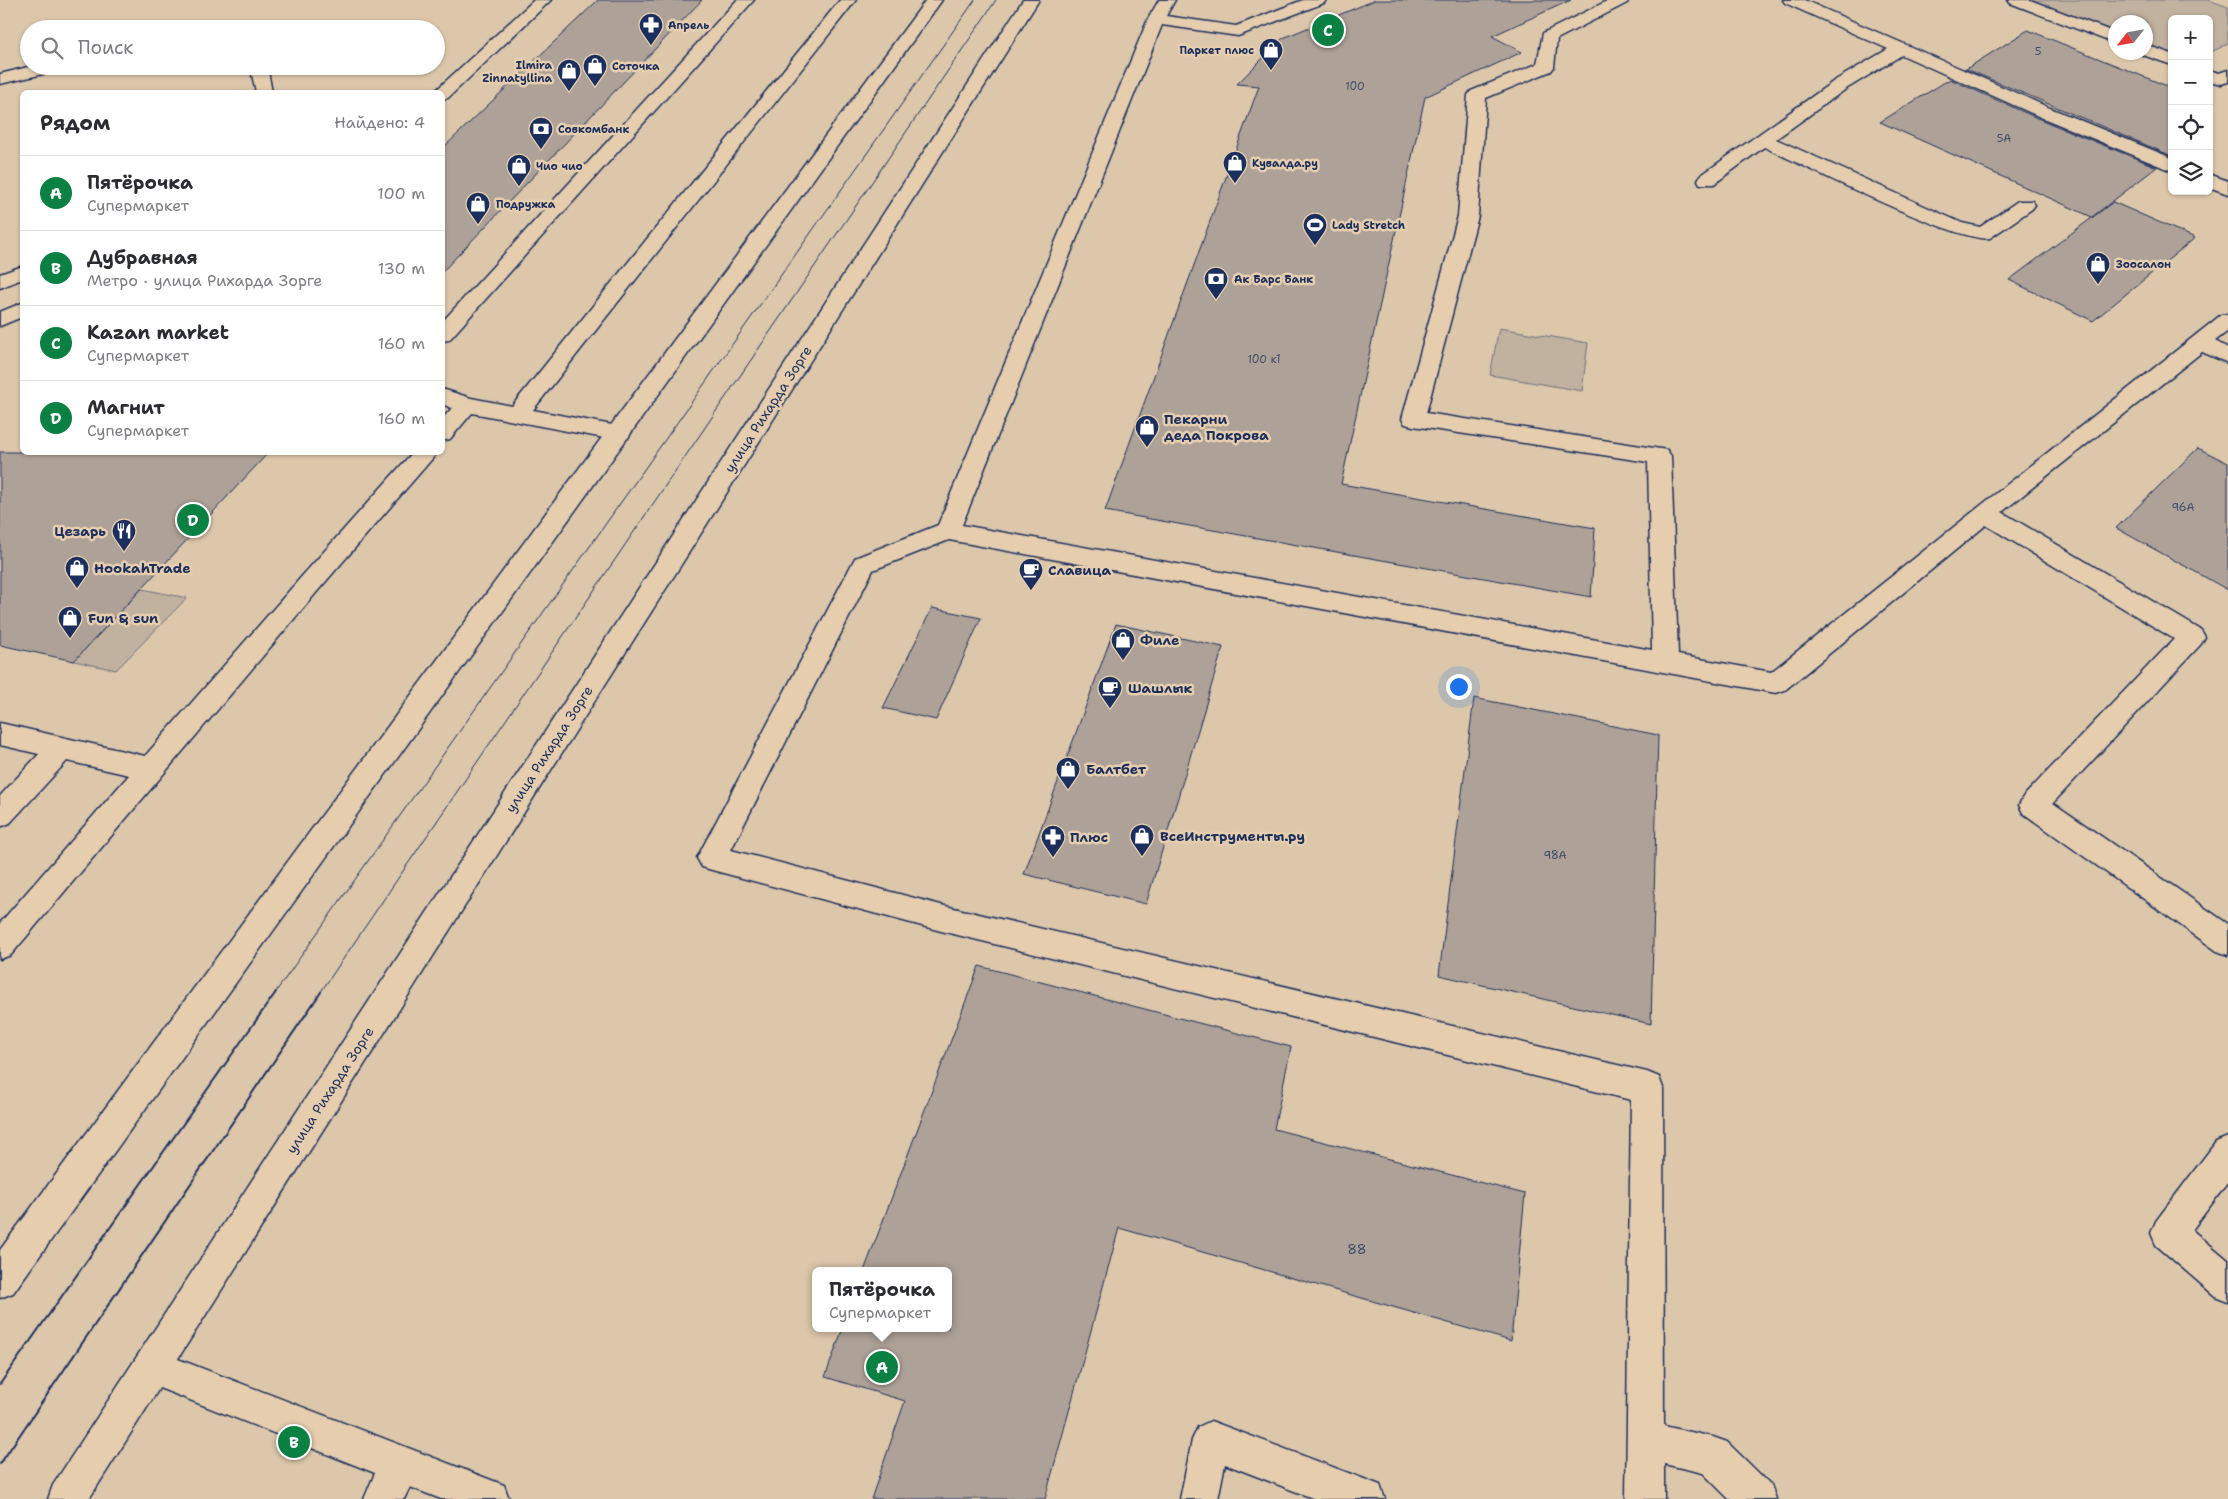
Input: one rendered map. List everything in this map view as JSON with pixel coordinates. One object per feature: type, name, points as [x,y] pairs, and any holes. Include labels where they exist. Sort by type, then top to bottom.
[{"type":"street","points":[[445,91],[543,0]]},
{"type":"street","points":[[445,332],[746,0]]},
{"type":"street","points":[[517,414],[848,0]]},
{"type":"street","points":[[0,1280],[934,0]]},
{"type":"street","name":"улица Рихарда Зорге","points":[[67,1499],[1031,0]]},
{"type":"street","points":[[948,530],[1156,19],[1167,0]]},
{"type":"street","points":[[1156,19],[1238,31],[1318,0]]},
{"type":"street","points":[[1621,0],[1549,37],[1545,68],[1477,95],[1468,216],[1413,419],[1659,456],[1664,662]]},
{"type":"street","points":[[1791,0],[2044,112],[2168,163]]},
{"type":"street","points":[[2016,0],[2108,35]]},
{"type":"street","points":[[1707,180],[1840,85],[1901,49]]},
{"type":"street","points":[[2153,53],[2168,58]]},
{"type":"street","points":[[0,79],[20,74]]},
{"type":"street","points":[[260,75],[264,90]]},
{"type":"street","points":[[2213,76],[2221,79],[2228,75]]},
{"type":"street","points":[[1763,140],[1955,227],[1983,234],[2025,205]]},
{"type":"street","points":[[2213,182],[2228,188]]},
{"type":"street","points":[[0,282],[20,274]]},
{"type":"street","points":[[0,320],[20,310]]},
{"type":"street","points":[[1644,1499],[1647,1088],[942,918],[712,858],[864,564],[948,530],[1776,683],[2228,320]]},
{"type":"street","points":[[2201,343],[2228,356]]},
{"type":"street","points":[[445,397],[467,405],[620,432]]},
{"type":"street","points":[[445,431],[467,405]]},
{"type":"street","points":[[0,945],[312,581],[423,455]]},
{"type":"street","points":[[1986,513],[2192,637],[2033,805],[2228,941]]},
{"type":"street","points":[[0,734],[151,769]]},
{"type":"street","points":[[0,815],[61,748]]},
{"type":"street","points":[[2228,1154],[2168,1233],[2228,1283]]},
{"type":"street","points":[[152,1367],[490,1499]]},
{"type":"street","points":[[1199,1499],[1211,1440],[1366,1499]]},
{"type":"street","points":[[1644,1440],[1714,1456],[1756,1499]]},
{"type":"street","points":[[383,1499],[401,1464]]},
{"type":"shaded area","points":[[2027,0],[2209,0],[2228,7],[2228,44],[2213,51],[2213,15],[2168,15],[2168,52],[2153,47],[2153,15],[2108,15],[2108,30]]},
{"type":"shaded area","points":[[1499,328],[1588,343],[1582,391],[1490,375]]},
{"type":"shaded area","points":[[142,589],[187,598],[116,670],[74,661]]},
{"type":"building","points":[[598,0],[702,0],[445,269],[445,146]]},
{"type":"building","points":[[1375,0],[1571,0],[1492,36],[1522,52],[1425,97],[1341,484],[1595,528],[1591,597],[1105,511],[1259,86],[1237,84],[1283,38]]},
{"type":"building","points":[[2028,30],[2168,86],[2168,154],[1966,69]]},
{"type":"building","points":[[1950,79],[2037,118],[2157,167],[2092,217],[1880,122]]},
{"type":"building","points":[[2113,202],[2195,238],[2093,321],[2009,280]]},
{"type":"building","points":[[2198,448],[2228,463],[2228,590],[2116,528]]},
{"type":"building","points":[[0,452],[20,452],[20,455],[266,455],[74,661],[0,645]]},
{"type":"building","points":[[932,608],[981,618],[936,720],[883,708]]},
{"type":"building","points":[[1116,624],[1223,647],[1146,904],[1024,874]]},
{"type":"building","points":[[1474,698],[1658,735],[1651,1024],[1439,975]]},
{"type":"building","points":[[979,966],[1291,1047],[1274,1129],[1525,1194],[1511,1341],[1119,1228],[1045,1499],[871,1499],[905,1401],[825,1377],[842,1332],[952,1332],[952,1267],[866,1267]]},
{"type":"tram line","points":[[275,993],[975,0]]},
{"type":"tram line","points":[[320,993],[996,0]]},
{"type":"tram line","points":[[0,1384],[276,992]]},
{"type":"tram line","points":[[0,1464],[321,992]]},
{"type":"place","name":"Kazan market","points":[[1328,30]]},
{"type":"place","name":"Апрель","points":[[651,46]]},
{"type":"place","name":"Паркет плюс","points":[[1271,71]]},
{"type":"place","name":"Соточка","points":[[595,87]]},
{"type":"place","name":"Ilmira Zinnatyllina","points":[[569,92]]},
{"type":"place","name":"Совкомбанк","points":[[541,150]]},
{"type":"place","name":"Кувалда.ру","points":[[1235,184]]},
{"type":"place","name":"Чио чио","points":[[519,187]]},
{"type":"place","name":"Подружка","points":[[478,225]]},
{"type":"place","name":"Lady Stretch","points":[[1315,246]]},
{"type":"place","name":"Зоосалон","points":[[2098,285]]},
{"type":"place","name":"Ак Барс Банк","points":[[1216,300]]},
{"type":"place","name":"Пекарни деда Покрова","points":[[1147,448]]},
{"type":"place","name":"Магнит","points":[[193,520]]},
{"type":"place","name":"Цезарь","points":[[124,552]]},
{"type":"place","name":"HookahTrade","points":[[77,589]]},
{"type":"place","name":"Славица","points":[[1031,591]]},
{"type":"place","name":"Fun & sun","points":[[70,639]]},
{"type":"place","name":"Филе","points":[[1123,661]]},
{"type":"place","name":"Шашлык","points":[[1110,709]]},
{"type":"place","name":"Балтбет","points":[[1068,790]]},
{"type":"place","name":"ВсеИнструменты.ру","points":[[1142,857]]},
{"type":"place","name":"Плюс","points":[[1053,858]]},
{"type":"place","name":"Пятёрочка","points":[[882,1367]]},
{"type":"place","name":"Дубравная","points":[[294,1442]]}]
